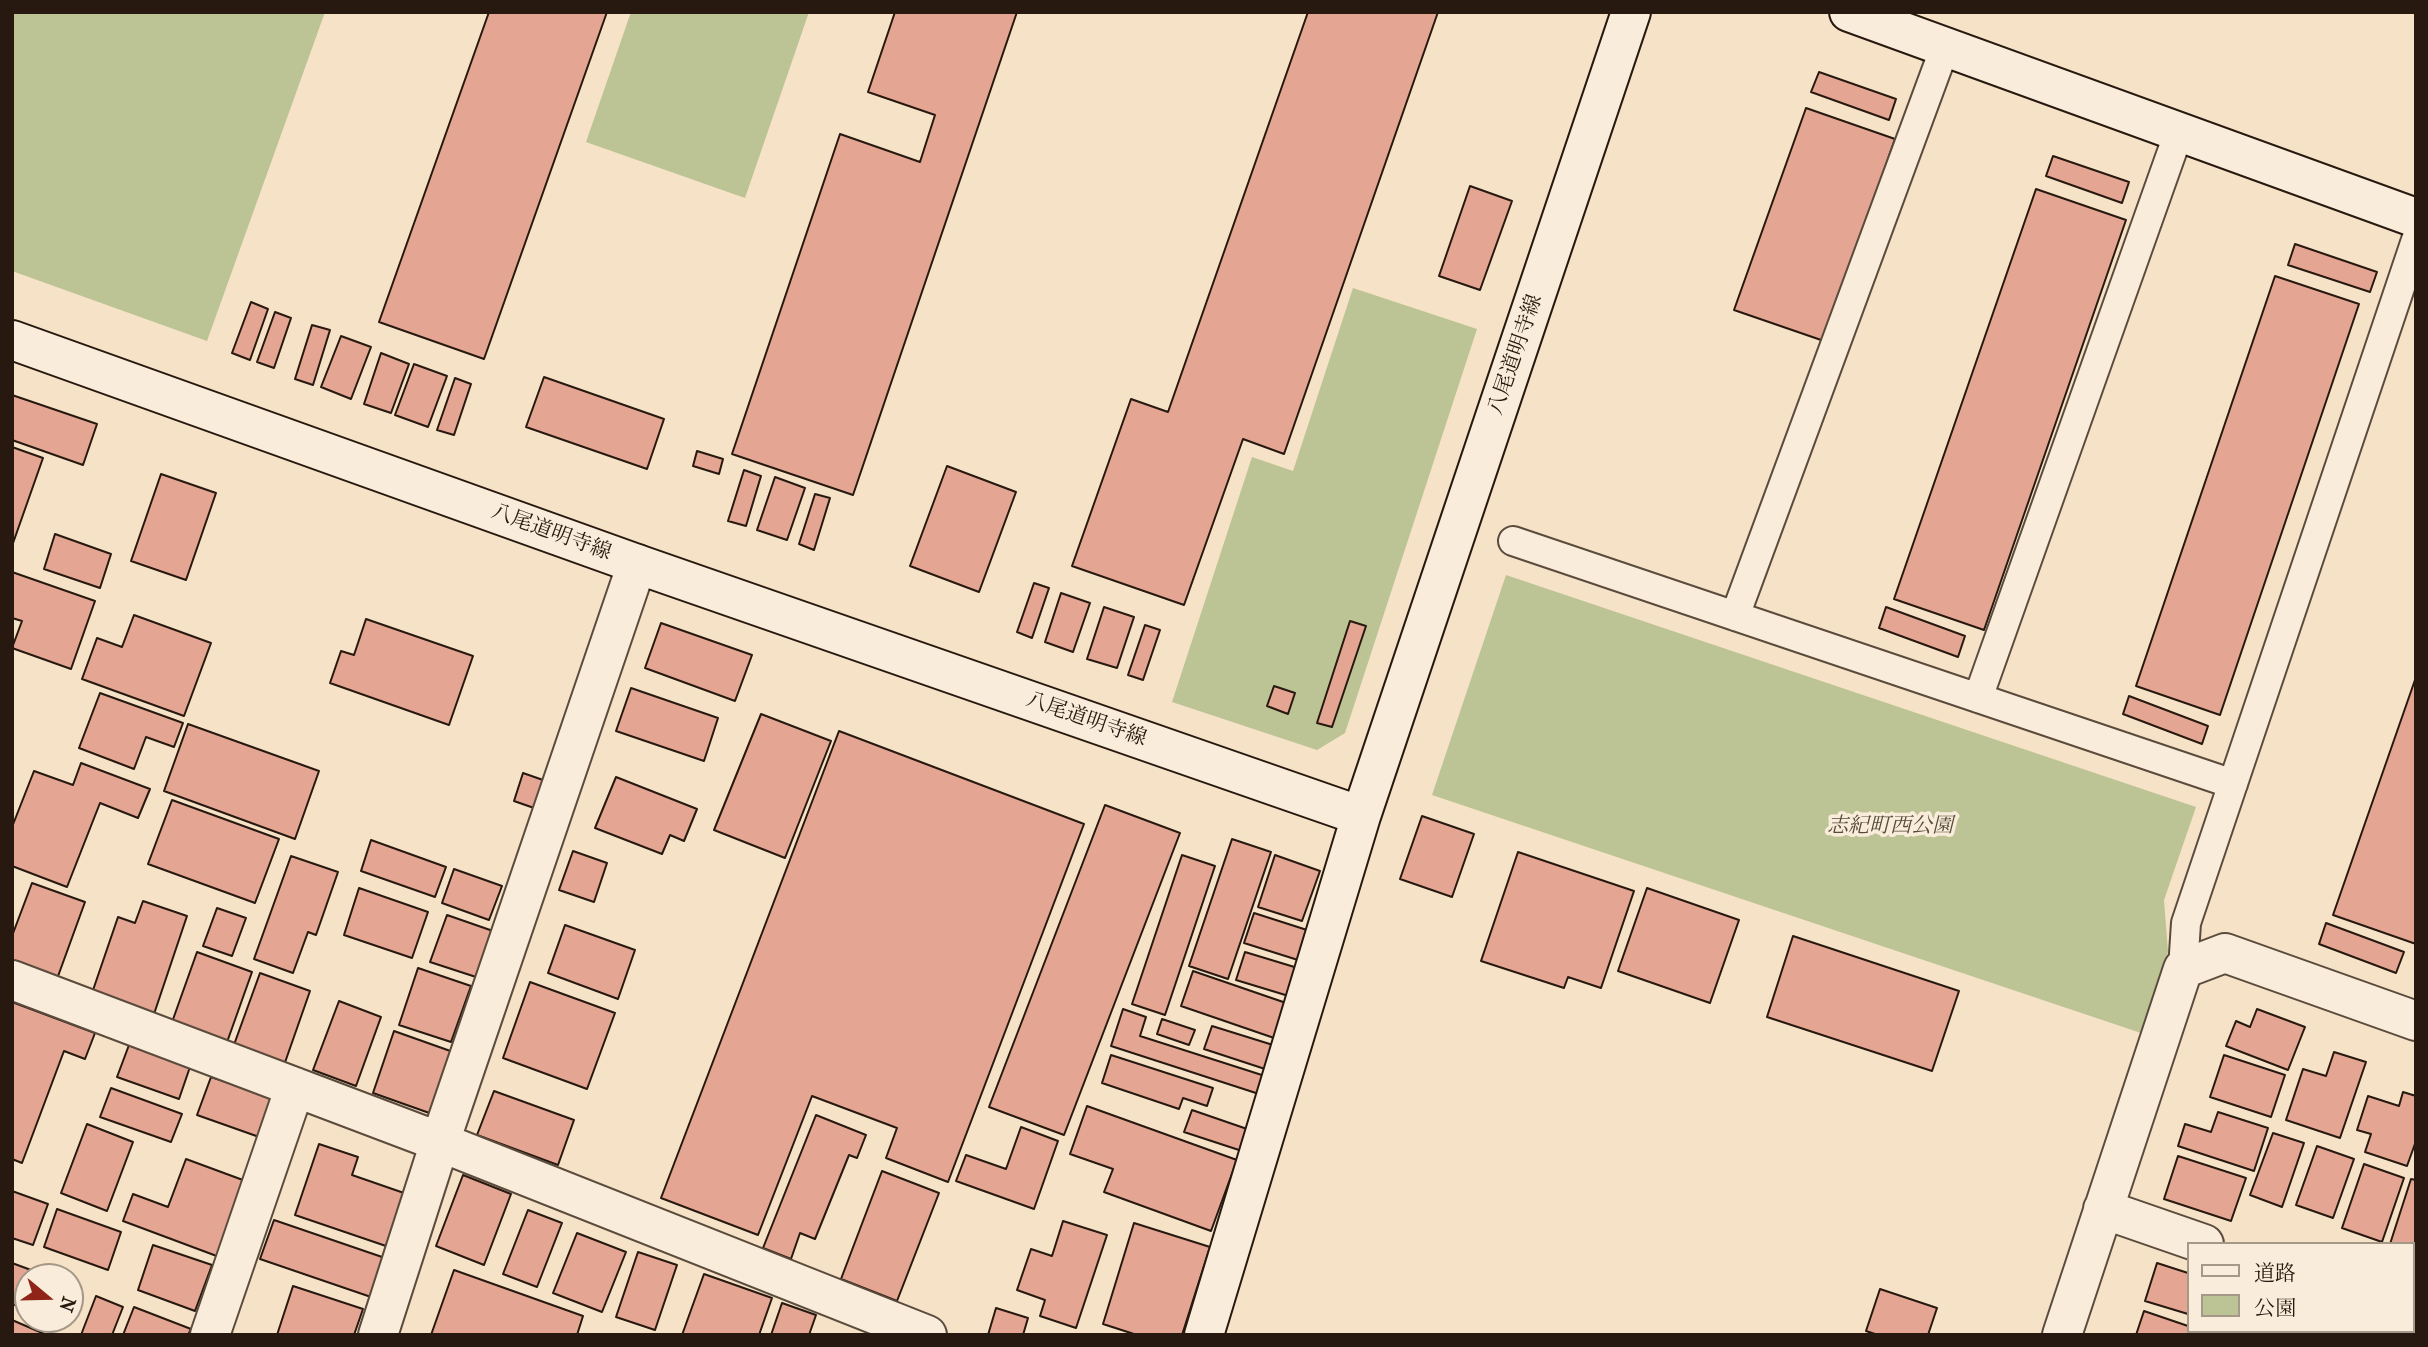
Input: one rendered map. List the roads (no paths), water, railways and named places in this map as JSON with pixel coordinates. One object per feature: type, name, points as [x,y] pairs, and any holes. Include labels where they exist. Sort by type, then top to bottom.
[{"type":"street","name":"八尾道明寺線","points":[[12,340],[637,564],[1361,816],[1632,12]]},
{"type":"street","points":[[1849,12],[2416,218]]},
{"type":"street","points":[[378,1335],[440,1142],[637,564]]},
{"type":"street","points":[[1204,1335],[1361,816]]},
{"type":"street","points":[[2062,1335],[2183,969],[2225,953],[2415,1020]]},
{"type":"street","points":[[12,980],[440,1142],[927,1335]]},
{"type":"street","points":[[210,1335],[295,1087]]},
{"type":"street","points":[[2103,1209],[2198,1242]]},
{"type":"lane","points":[[1735,616],[1945,47]]},
{"type":"lane","points":[[1978,698],[2179,132]]},
{"type":"lane","points":[[2183,969],[2186,923],[2416,240]]},
{"type":"lane","points":[[1513,541],[2233,784]]},
{"type":"park label","name":"志紀町西公園","points":[[1890,827]]}]
